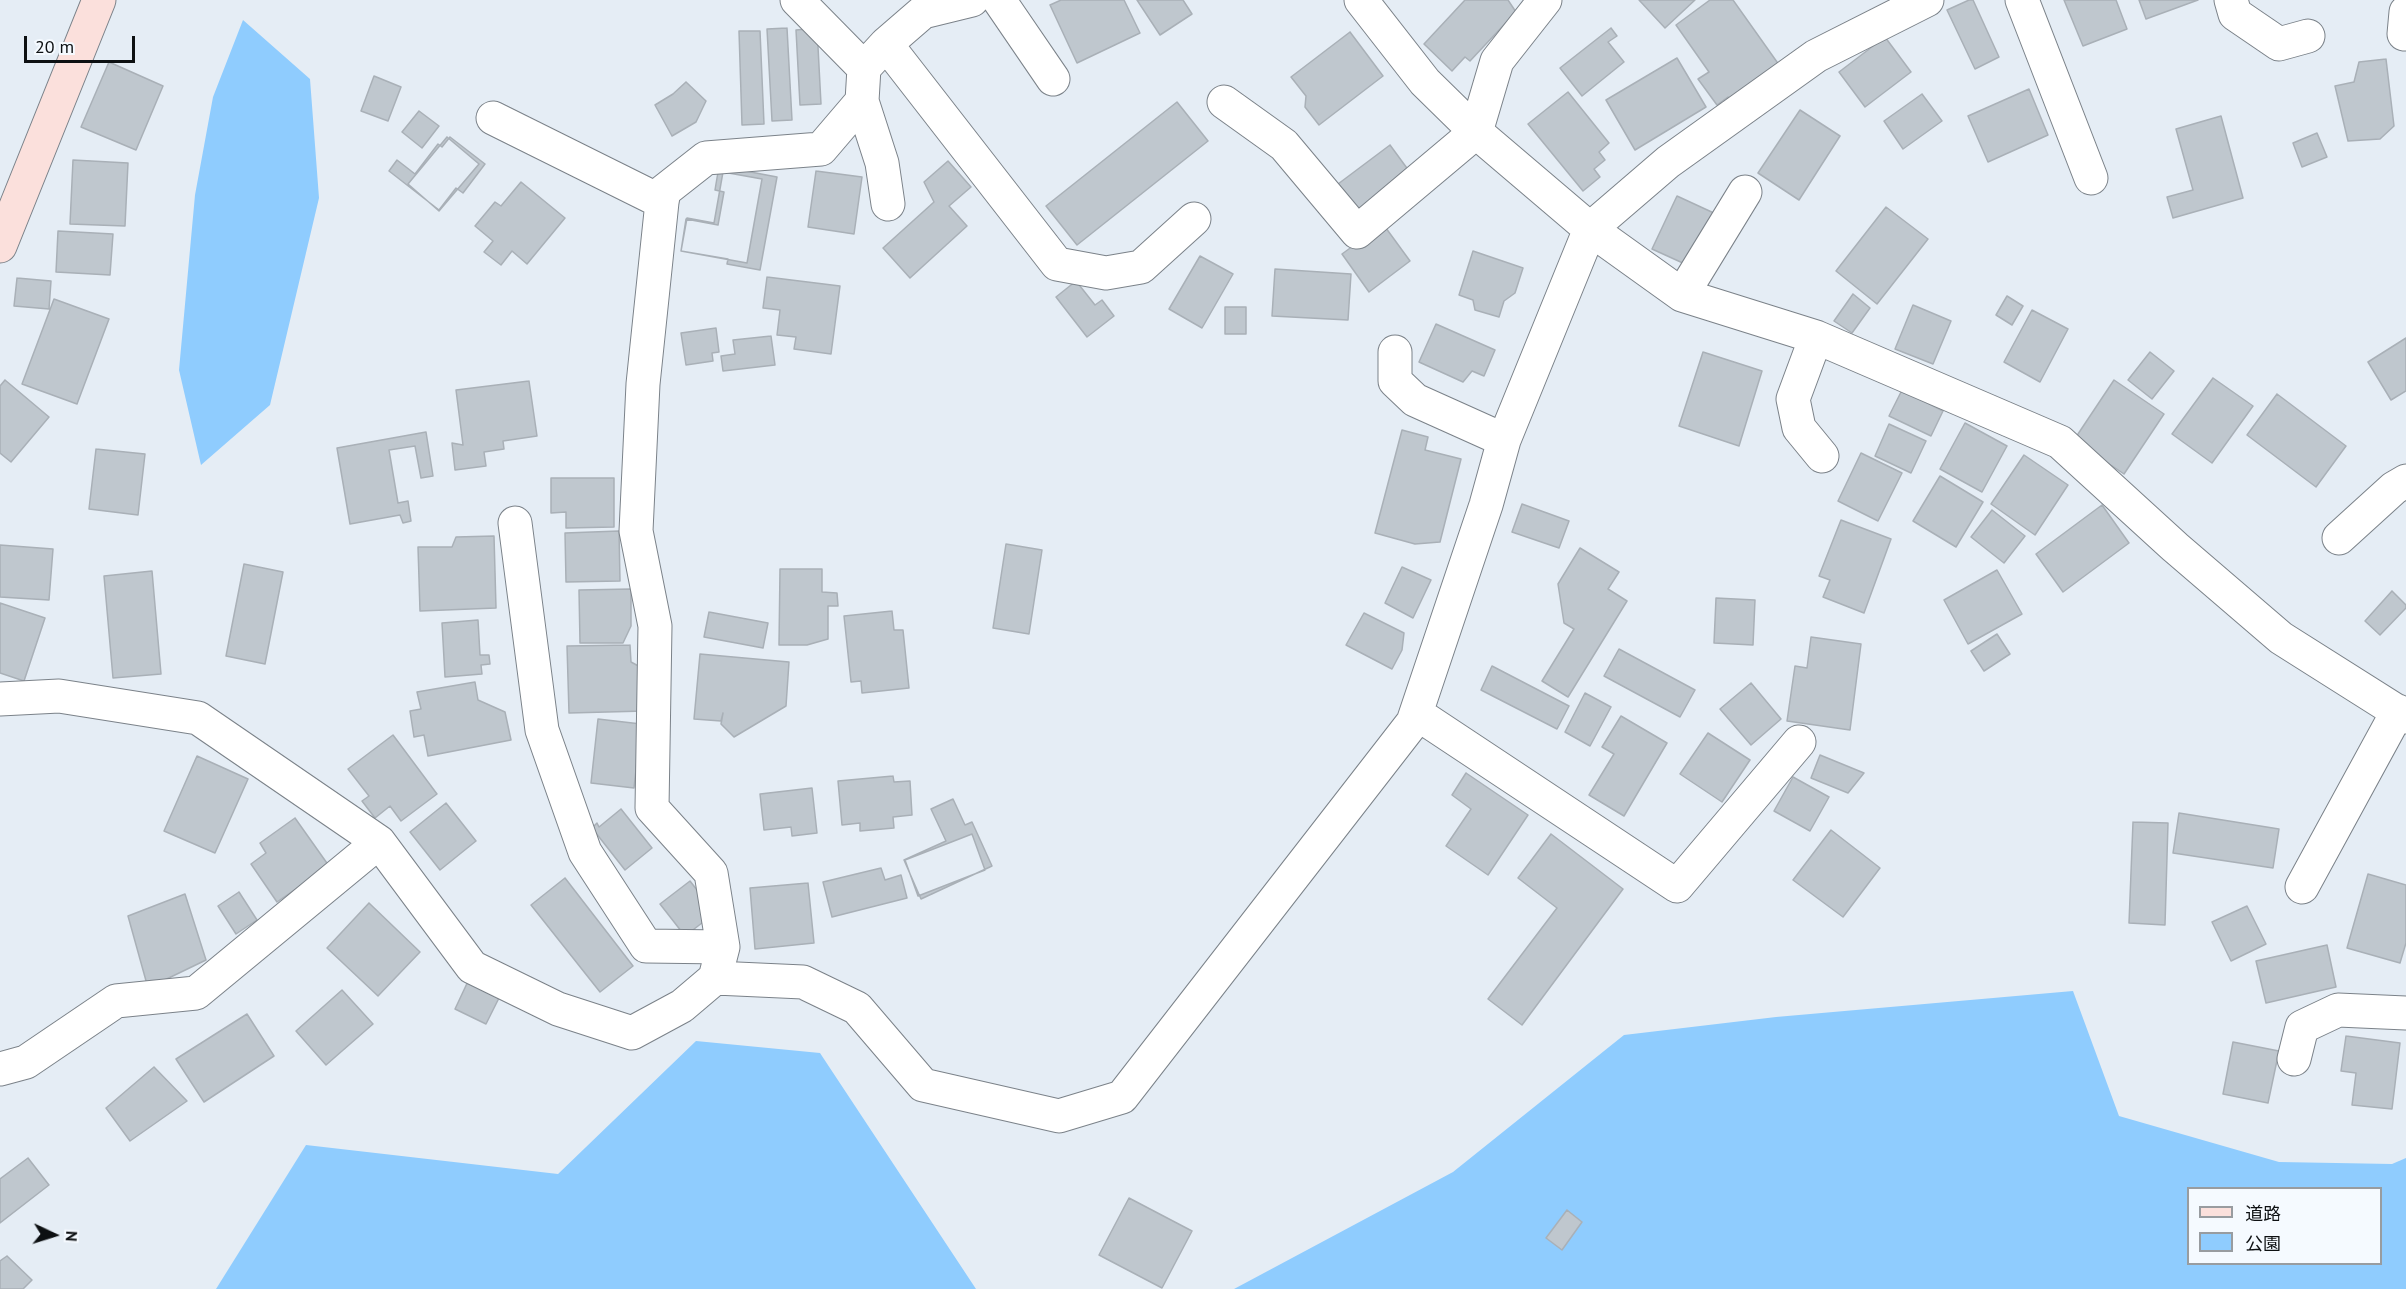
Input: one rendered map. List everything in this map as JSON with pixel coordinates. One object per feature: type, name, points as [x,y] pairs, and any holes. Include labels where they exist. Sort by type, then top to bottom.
[{"type":"main road","points":[[0,246],[99,0]]},
{"type":"street","points":[[797,0],[864,68]]},
{"type":"street","points":[[888,204],[882,163],[862,101],[864,68],[886,44],[923,12],[972,0]]},
{"type":"street","points":[[999,0],[1053,79]]},
{"type":"street","points":[[1361,0],[1425,82],[1476,132],[1590,229],[1682,295],[1816,337],[2060,442],[2175,547],[2281,638],[2402,714],[2302,887]]},
{"type":"street","points":[[1224,102],[1284,145],[1357,232],[1476,132],[1497,61],[1545,0]]},
{"type":"street","points":[[515,522],[542,730],[585,852],[646,946],[803,982],[857,1008],[923,1085],[1059,1116],[1122,1097],[1413,722],[1486,505],[1504,440],[1590,229],[1668,162],[1815,56],[1927,0]]},
{"type":"street","points":[[2022,0],[2091,178]]},
{"type":"street","points":[[2231,0],[2235,14],[2279,44],[2308,36]]},
{"type":"street","points":[[886,44],[1057,264],[1106,273],[1141,267],[1194,219]]},
{"type":"street","points":[[0,699],[59,696],[198,718],[379,842],[472,967],[558,1009],[632,1033],[682,1006],[719,962],[711,873],[652,808],[655,626],[636,531],[643,384],[664,191],[706,158],[821,149],[862,101]]},
{"type":"street","points":[[493,118],[662,202]]},
{"type":"street","points":[[1682,295],[1745,192]]},
{"type":"street","points":[[1816,337],[1793,399],[1799,428],[1822,456]]},
{"type":"street","points":[[1395,352],[1395,381],[1415,400],[1504,440]]},
{"type":"street","points":[[2339,538],[2394,488],[2406,481]]},
{"type":"street","points":[[1416,713],[1677,886],[1799,742]]},
{"type":"street","points":[[0,1069],[26,1062],[116,1001],[196,993],[379,842]]},
{"type":"street","points":[[2294,1059],[2302,1027],[2338,1010],[2406,1014]]},
{"type":"green space","points":[[243,20],[310,79],[319,198],[270,405],[201,465],[179,370],[195,195],[213,97]]},
{"type":"green space","points":[[2073,991],[2119,1116],[2279,1162],[2392,1164],[2406,1158],[2406,1289],[1234,1289],[1453,1172],[1624,1035],[1776,1017]]},
{"type":"green space","points":[[696,1041],[820,1053],[976,1289],[216,1289],[306,1145],[558,1174]]},
{"type":"building","points":[[1061,0],[1124,0],[1140,33],[1077,63],[1050,5]]},
{"type":"building","points":[[1137,0],[1183,0],[1192,14],[1160,35]]},
{"type":"building","points":[[1465,0],[1508,0],[1516,12],[1470,61],[1465,57],[1452,71],[1424,44]]},
{"type":"building","points":[[1639,0],[1695,0],[1665,28]]},
{"type":"building","points":[[1710,0],[1733,0],[1782,69],[1733,104],[1728,97],[1717,105],[1698,79],[1709,72],[1676,25]]},
{"type":"building","points":[[1973,0],[1999,57],[1975,69],[1947,10]]},
{"type":"building","points":[[2064,0],[2116,0],[2127,29],[2083,46]]},
{"type":"building","points":[[2139,0],[2198,0],[2146,19]]},
{"type":"building","points":[[787,28],[792,120],[772,121],[767,29]]},
{"type":"building","points":[[817,28],[821,104],[800,105],[796,30]]},
{"type":"building","points":[[1611,28],[1617,36],[1608,42],[1624,62],[1582,96],[1560,68]]},
{"type":"building","points":[[739,31],[760,31],[764,124],[742,125]]},
{"type":"building","points":[[1350,32],[1383,76],[1319,125],[1305,107],[1306,96],[1291,77]]},
{"type":"building","points":[[1885,37],[1911,72],[1865,107],[1839,72]]},
{"type":"building","points":[[1677,58],[1706,107],[1635,150],[1606,100]]},
{"type":"building","points":[[2386,59],[2394,126],[2380,139],[2348,141],[2335,86],[2354,82],[2359,62]]},
{"type":"building","points":[[109,62],[163,86],[136,150],[81,127]]},
{"type":"building","points":[[374,76],[401,87],[388,121],[361,111]]},
{"type":"building","points":[[686,82],[706,101],[696,122],[672,136],[655,105],[673,94]]},
{"type":"building","points":[[2029,89],[2048,135],[1988,162],[1968,116]]},
{"type":"building","points":[[1568,92],[1609,143],[1599,152],[1605,160],[1594,169],[1600,177],[1583,191],[1528,124]]},
{"type":"building","points":[[1922,94],[1942,121],[1903,149],[1884,121]]},
{"type":"building","points":[[1177,102],[1208,141],[1077,245],[1046,206]]},
{"type":"building","points":[[1800,110],[1840,136],[1799,200],[1758,173]]},
{"type":"building","points":[[419,111],[439,126],[422,148],[402,132]]},
{"type":"building","points":[[2221,116],[2243,198],[2173,218],[2167,197],[2193,190],[2176,129]]},
{"type":"building","points":[[2317,133],[2327,157],[2302,167],[2293,143]]},
{"type":"building","points":[[447,137],[479,164],[439,211],[408,184]]},
{"type":"building","points":[[450,137],[485,164],[463,193],[456,188],[439,210],[389,171],[397,160],[415,174],[438,144],[442,147]]},
{"type":"building","points":[[1390,145],[1412,175],[1360,214],[1338,184]]},
{"type":"building","points":[[73,160],[128,163],[125,226],[70,224]]},
{"type":"building","points":[[948,161],[971,187],[949,206],[967,226],[910,278],[883,248],[934,202],[924,182]]},
{"type":"building","points":[[719,166],[777,177],[760,270],[727,264],[728,259],[681,251],[686,219],[718,225],[724,192],[715,190]]},
{"type":"building","points":[[816,171],[862,177],[854,234],[808,227]]},
{"type":"building","points":[[723,172],[762,179],[747,263],[681,251],[687,218],[714,223]]},
{"type":"building","points":[[521,182],[565,218],[527,264],[512,251],[501,265],[484,252],[493,241],[475,226],[495,202],[501,206]]},
{"type":"building","points":[[1677,196],[1716,214],[1685,264],[1652,249]]},
{"type":"building","points":[[1886,207],[1928,239],[1877,304],[1836,271]]},
{"type":"building","points":[[1383,224],[1410,261],[1369,292],[1342,254]]},
{"type":"building","points":[[58,231],[113,234],[110,275],[56,272]]},
{"type":"building","points":[[1473,251],[1523,268],[1515,293],[1504,301],[1499,317],[1475,310],[1473,300],[1459,295]]},
{"type":"building","points":[[1200,256],[1233,274],[1202,328],[1169,309]]},
{"type":"building","points":[[1275,269],[1351,274],[1348,320],[1272,316]]},
{"type":"building","points":[[767,277],[840,286],[831,354],[794,349],[796,337],[777,335],[780,310],[763,308]]},
{"type":"building","points":[[17,278],[51,281],[49,309],[14,306]]},
{"type":"building","points":[[1076,281],[1095,305],[1102,300],[1114,316],[1087,337],[1056,297]]},
{"type":"building","points":[[1853,294],[1870,308],[1852,333],[1834,321]]},
{"type":"building","points":[[2007,296],[2023,306],[2012,325],[1996,315]]},
{"type":"building","points":[[54,299],[109,319],[77,404],[22,384]]},
{"type":"building","points":[[1913,305],[1951,321],[1933,364],[1895,349]]},
{"type":"building","points":[[1225,307],[1246,307],[1246,334],[1225,334]]},
{"type":"building","points":[[2032,310],[2068,329],[2040,382],[2004,362]]},
{"type":"building","points":[[1436,324],[1495,350],[1484,376],[1472,371],[1463,382],[1419,362]]},
{"type":"building","points":[[716,328],[719,352],[712,353],[713,361],[686,365],[681,333]]},
{"type":"building","points":[[771,336],[775,365],[723,371],[721,356],[735,354],[733,340]]},
{"type":"building","points":[[2406,338],[2406,391],[2391,400],[2368,362]]},
{"type":"building","points":[[1703,352],[1762,371],[1739,446],[1679,426]]},
{"type":"building","points":[[2150,352],[2174,371],[2152,399],[2128,380]]},
{"type":"building","points":[[2213,378],[2253,406],[2212,463],[2172,434]]},
{"type":"building","points":[[5,380],[49,417],[11,462],[0,453],[0,386]]},
{"type":"building","points":[[2114,380],[2164,414],[2124,474],[2074,440]]},
{"type":"building","points":[[529,381],[537,436],[503,441],[504,449],[484,452],[486,466],[455,470],[452,443],[463,445],[456,390]]},
{"type":"building","points":[[1902,390],[1943,411],[1931,436],[1889,416]]},
{"type":"building","points":[[2277,394],[2346,446],[2316,487],[2247,435]]},
{"type":"building","points":[[1965,423],[2007,446],[1982,492],[1940,469]]},
{"type":"building","points":[[1889,424],[1926,441],[1911,473],[1875,456]]},
{"type":"building","points":[[1402,430],[1428,437],[1425,450],[1461,459],[1440,542],[1415,544],[1375,533]]},
{"type":"building","points":[[426,432],[433,476],[421,478],[415,446],[389,450],[398,503],[408,501],[411,521],[403,523],[400,515],[350,524],[337,448]]},
{"type":"building","points":[[96,449],[145,454],[138,515],[89,509]]},
{"type":"building","points":[[1861,453],[1902,473],[1878,521],[1838,501]]},
{"type":"building","points":[[2024,455],[2068,485],[2035,535],[1991,504]]},
{"type":"building","points":[[1940,476],[1983,502],[1956,547],[1913,521]]},
{"type":"building","points":[[551,478],[614,478],[614,527],[566,528],[566,512],[551,513]]},
{"type":"building","points":[[1522,504],[1569,521],[1559,548],[1512,532]]},
{"type":"building","points":[[2102,505],[2129,543],[2063,592],[2036,554]]},
{"type":"building","points":[[1992,510],[2025,536],[2004,563],[1971,537]]},
{"type":"building","points":[[1841,520],[1891,539],[1864,613],[1823,597],[1830,580],[1819,576]]},
{"type":"building","points":[[619,531],[620,581],[566,582],[565,533]]},
{"type":"building","points":[[494,536],[496,608],[420,611],[418,547],[452,547],[456,537]]},
{"type":"building","points":[[1006,544],[1042,550],[1029,634],[993,628]]},
{"type":"building","points":[[0,545],[53,549],[49,600],[0,597]]},
{"type":"building","points":[[1580,548],[1619,572],[1608,589],[1627,601],[1568,697],[1542,681],[1574,629],[1564,623],[1558,584]]},
{"type":"building","points":[[244,564],[283,572],[265,664],[226,656]]},
{"type":"building","points":[[1402,567],[1431,580],[1413,618],[1385,603]]},
{"type":"building","points":[[780,569],[822,569],[822,592],[837,593],[838,606],[828,606],[828,639],[807,645],[779,645]]},
{"type":"building","points":[[1997,570],[2022,614],[1968,644],[1944,600]]},
{"type":"building","points":[[152,571],[161,674],[113,678],[104,576]]},
{"type":"building","points":[[631,589],[631,626],[623,643],[580,643],[579,590]]},
{"type":"building","points":[[2392,591],[2406,605],[2406,608],[2380,635],[2365,621]]},
{"type":"building","points":[[1716,598],[1755,600],[1753,645],[1714,643]]},
{"type":"building","points":[[0,603],[45,618],[24,681],[0,673]]},
{"type":"building","points":[[892,611],[894,630],[903,630],[909,688],[862,693],[861,681],[851,682],[844,616]]},
{"type":"building","points":[[709,612],[768,623],[763,648],[704,637]]},
{"type":"building","points":[[1364,613],[1404,633],[1402,650],[1392,669],[1346,645]]},
{"type":"building","points":[[478,620],[480,655],[489,655],[490,664],[481,665],[482,674],[445,677],[442,623]]},
{"type":"building","points":[[1997,634],[2010,654],[1984,671],[1971,651]]},
{"type":"building","points":[[1811,637],[1861,644],[1850,730],[1787,721],[1795,666],[1807,668]]},
{"type":"building","points":[[630,645],[631,662],[644,669],[645,711],[569,713],[567,646]]},
{"type":"building","points":[[1619,649],[1695,690],[1680,717],[1604,676]]},
{"type":"building","points":[[700,654],[789,662],[786,706],[734,737],[721,724],[723,713],[721,721],[694,719]]},
{"type":"building","points":[[1492,666],[1569,706],[1557,729],[1481,690]]},
{"type":"building","points":[[475,682],[478,700],[505,712],[511,740],[428,756],[424,735],[414,737],[410,711],[421,709],[417,692]]},
{"type":"building","points":[[1751,683],[1781,719],[1751,745],[1720,709]]},
{"type":"building","points":[[1585,693],[1611,707],[1590,746],[1565,732]]},
{"type":"building","points":[[1621,716],[1667,743],[1624,816],[1589,795],[1614,754],[1602,747]]},
{"type":"building","points":[[598,719],[641,724],[634,788],[591,783]]},
{"type":"building","points":[[1708,733],[1750,760],[1722,802],[1680,774]]},
{"type":"building","points":[[393,735],[437,794],[401,821],[390,806],[375,818],[362,801],[369,796],[348,769]]},
{"type":"building","points":[[1820,755],[1864,773],[1848,793],[1811,778]]},
{"type":"building","points":[[197,756],[248,779],[215,853],[164,831]]},
{"type":"building","points":[[1466,773],[1528,815],[1488,875],[1446,846],[1471,809],[1452,795]]},
{"type":"building","points":[[893,776],[894,782],[910,781],[912,815],[893,817],[894,828],[860,831],[860,823],[842,825],[838,781]]},
{"type":"building","points":[[1793,777],[1829,797],[1810,831],[1774,811]]},
{"type":"building","points":[[812,788],[817,833],[792,836],[791,827],[764,830],[760,794]]},
{"type":"building","points":[[953,799],[965,825],[972,822],[992,866],[921,899],[904,860],[946,841],[931,809]]},
{"type":"building","points":[[446,803],[476,841],[440,870],[410,832]]},
{"type":"building","points":[[621,809],[652,848],[625,870],[592,828],[597,823],[599,827]]},
{"type":"building","points":[[2179,813],[2279,829],[2273,868],[2173,853]]},
{"type":"building","points":[[295,818],[329,866],[277,902],[251,864],[266,853],[260,843]]},
{"type":"building","points":[[2133,822],[2168,823],[2165,925],[2129,923]]},
{"type":"building","points":[[1831,830],[1880,868],[1843,917],[1793,880]]},
{"type":"building","points":[[972,834],[985,870],[918,896],[905,860]]},
{"type":"building","points":[[1551,834],[1623,889],[1522,1025],[1488,999],[1557,908],[1518,878]]},
{"type":"building","points":[[881,868],[885,880],[901,875],[907,898],[832,917],[823,882]]},
{"type":"building","points":[[2368,874],[2406,885],[2406,943],[2400,963],[2347,948]]},
{"type":"building","points":[[565,878],[633,966],[600,992],[531,905]]},
{"type":"building","points":[[690,881],[715,913],[685,936],[660,904]]},
{"type":"building","points":[[808,883],[814,943],[755,949],[750,888]]},
{"type":"building","points":[[239,892],[257,920],[236,934],[218,906]]},
{"type":"building","points":[[185,894],[206,960],[148,988],[128,916]]},
{"type":"building","points":[[369,903],[420,952],[378,996],[327,948]]},
{"type":"building","points":[[2247,906],[2266,944],[2231,961],[2212,922]]},
{"type":"building","points":[[2327,945],[2336,987],[2266,1003],[2256,961]]},
{"type":"building","points":[[470,977],[502,992],[486,1024],[455,1009]]},
{"type":"building","points":[[342,990],[373,1024],[326,1065],[296,1031]]},
{"type":"building","points":[[247,1014],[274,1056],[204,1102],[176,1059]]},
{"type":"building","points":[[2346,1036],[2400,1043],[2392,1109],[2352,1105],[2356,1073],[2341,1071]]},
{"type":"building","points":[[2233,1042],[2279,1051],[2268,1103],[2223,1094]]},
{"type":"building","points":[[154,1067],[187,1101],[130,1141],[106,1108]]},
{"type":"building","points":[[28,1158],[49,1185],[0,1223],[0,1179]]},
{"type":"building","points":[[1129,1198],[1192,1231],[1162,1288],[1099,1255]]},
{"type":"building","points":[[1567,1210],[1582,1222],[1562,1250],[1546,1238]]},
{"type":"building","points":[[7,1256],[32,1280],[23,1289],[0,1289],[0,1261]]}]
